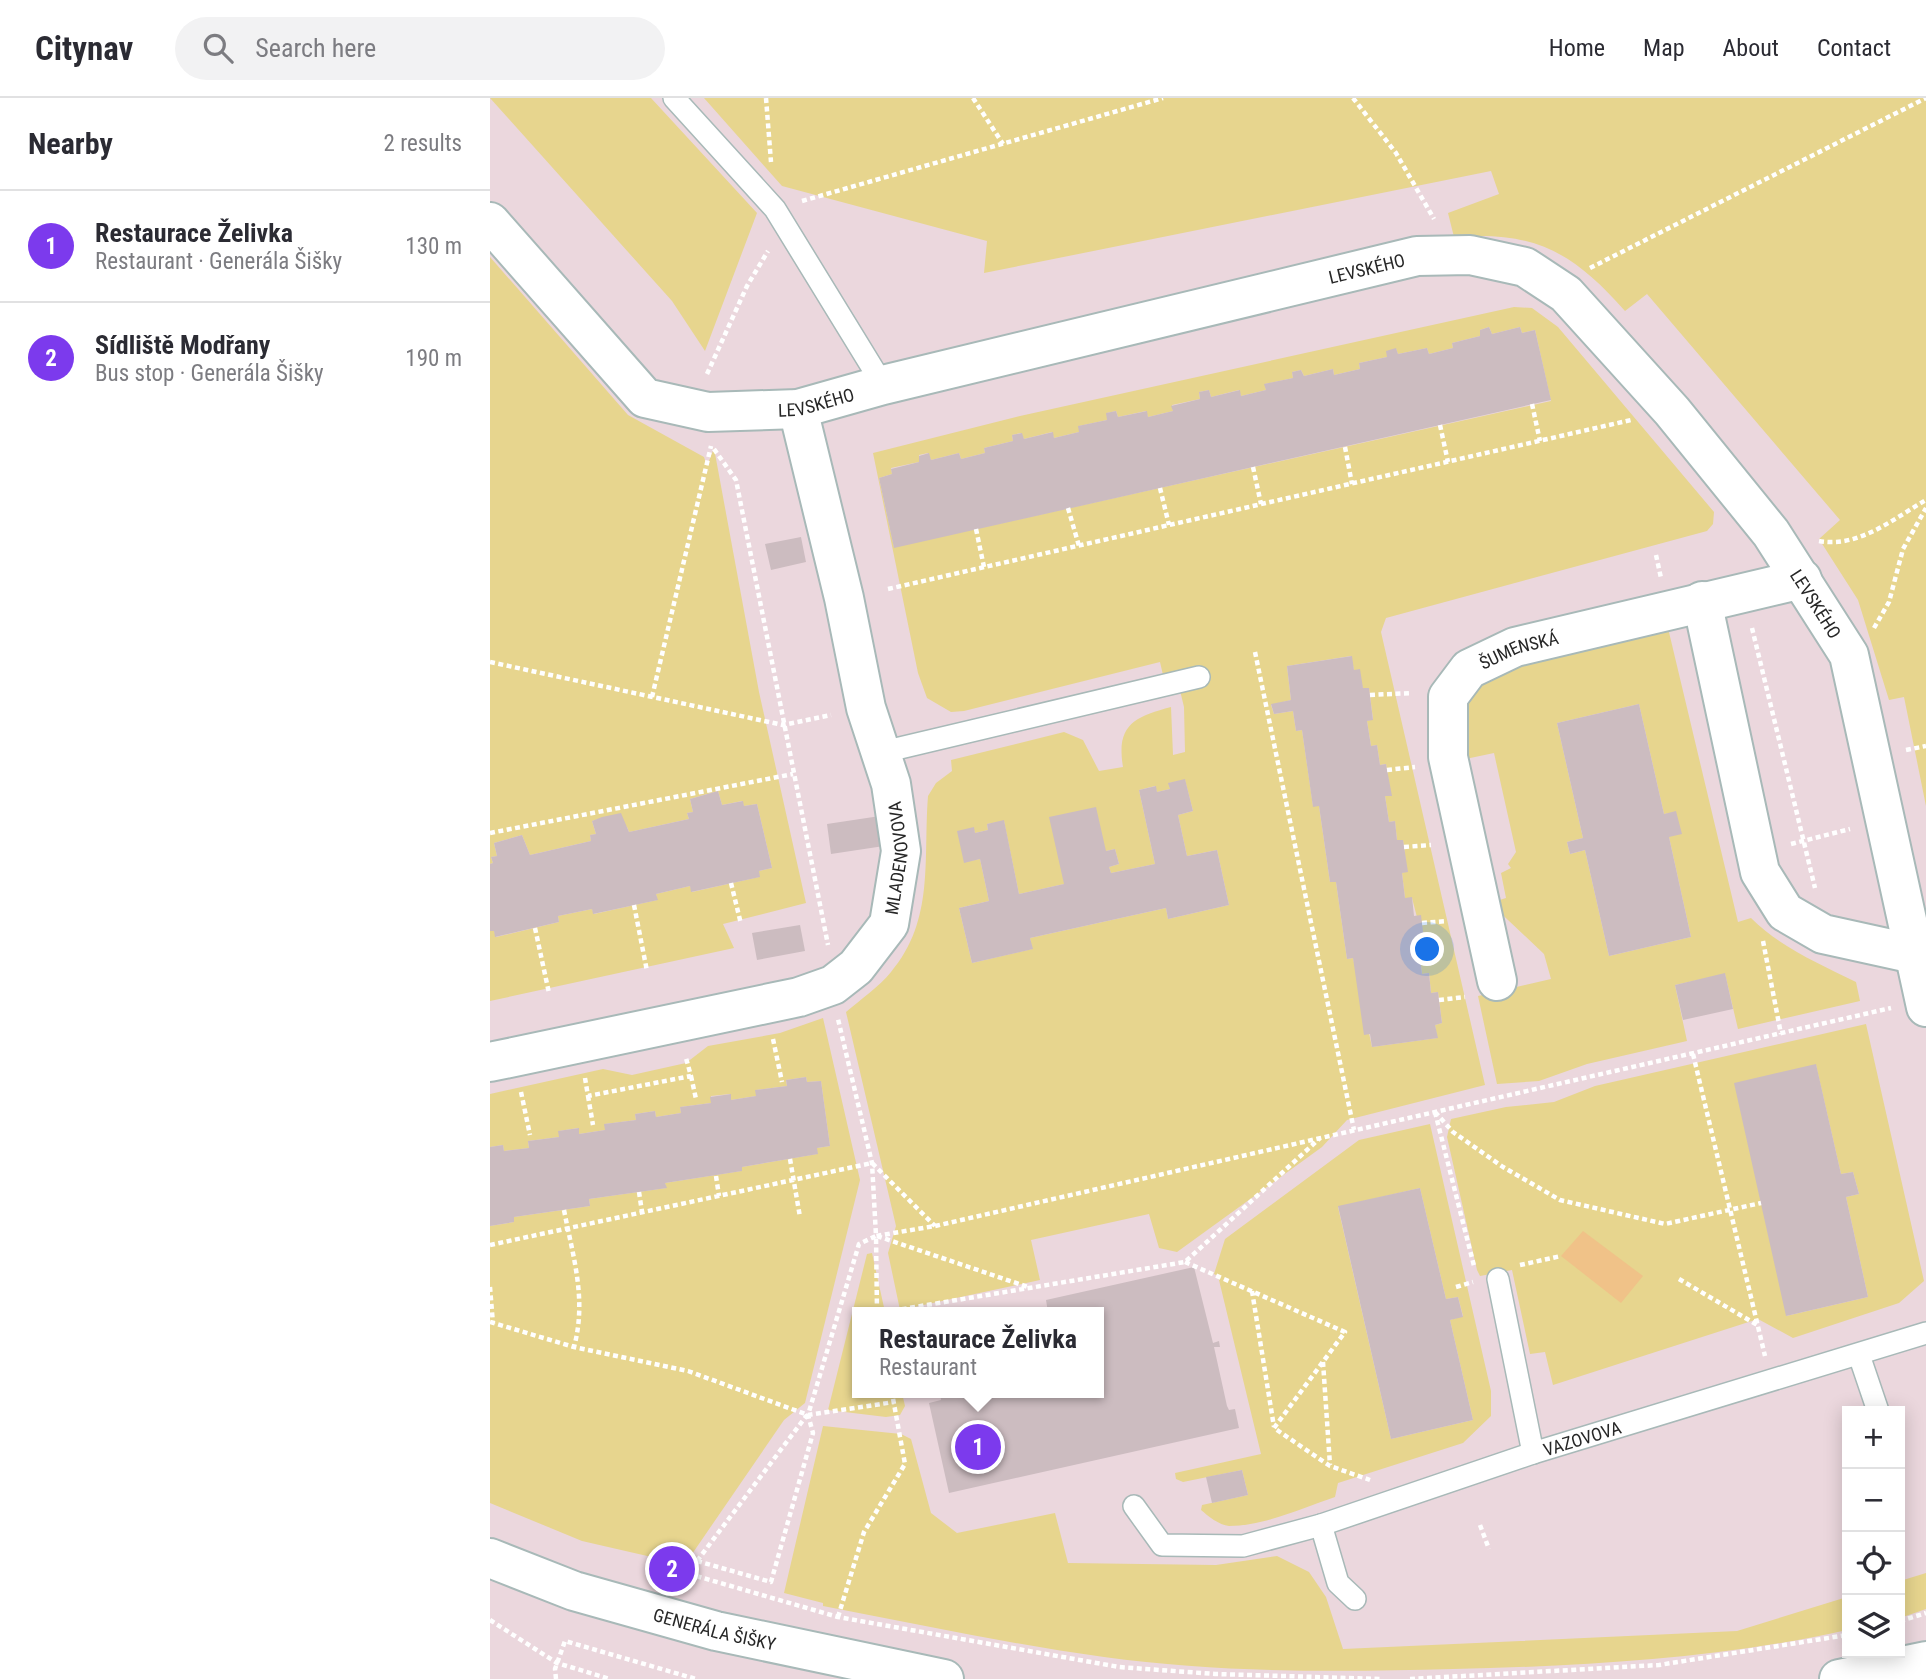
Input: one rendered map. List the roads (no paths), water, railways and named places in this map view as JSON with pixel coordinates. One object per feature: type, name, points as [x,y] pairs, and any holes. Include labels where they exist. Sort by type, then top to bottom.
[{"type":"street","name":"LEVSKÉHO","points":[[490,222],[645,398],[708,412],[798,409],[883,385],[1417,256],[1470,255],[1525,267],[1566,294],[1672,411],[1771,533],[1849,655],[1885,820],[1920,953],[1911,1007]]},
{"type":"street","name":"MLADENOVOVA","points":[[502,1059],[799,997],[833,985],[856,967],[889,925],[901,851],[891,784],[883,752],[866,708],[845,598],[798,409]]},
{"type":"street","name":"ŠUMENSKÁ","points":[[1485,989],[1448,757],[1448,697],[1469,669],[1515,647],[1802,579]]},
{"type":"street","points":[[1702,601],[1760,872],[1785,912],[1823,934],[1920,953]]},
{"type":"street","name":"GENERÁLA ŠIŠKY","points":[[490,1558],[574,1591],[716,1631],[944,1679]]},
{"type":"street","points":[[1839,1679],[1926,1661]]},
{"type":"lane","points":[[674,98],[775,209],[883,385]]},
{"type":"lane","points":[[883,752],[1199,677]]},
{"type":"lane","points":[[1488,1280],[1533,1453]]},
{"type":"lane","name":"VAZOVOVA","points":[[1134,1506],[1161,1545],[1243,1546],[1365,1513],[1410,1493],[1533,1453],[1926,1333]]},
{"type":"lane","points":[[1859,1355],[1876,1406]]},
{"type":"lane","points":[[1321,1525],[1338,1583],[1355,1599]]},
{"type":"place","name":"Restaurace Želivka","points":[[978,1447]]},
{"type":"place","name":"Sídliště Modřany","points":[[672,1569]]}]
